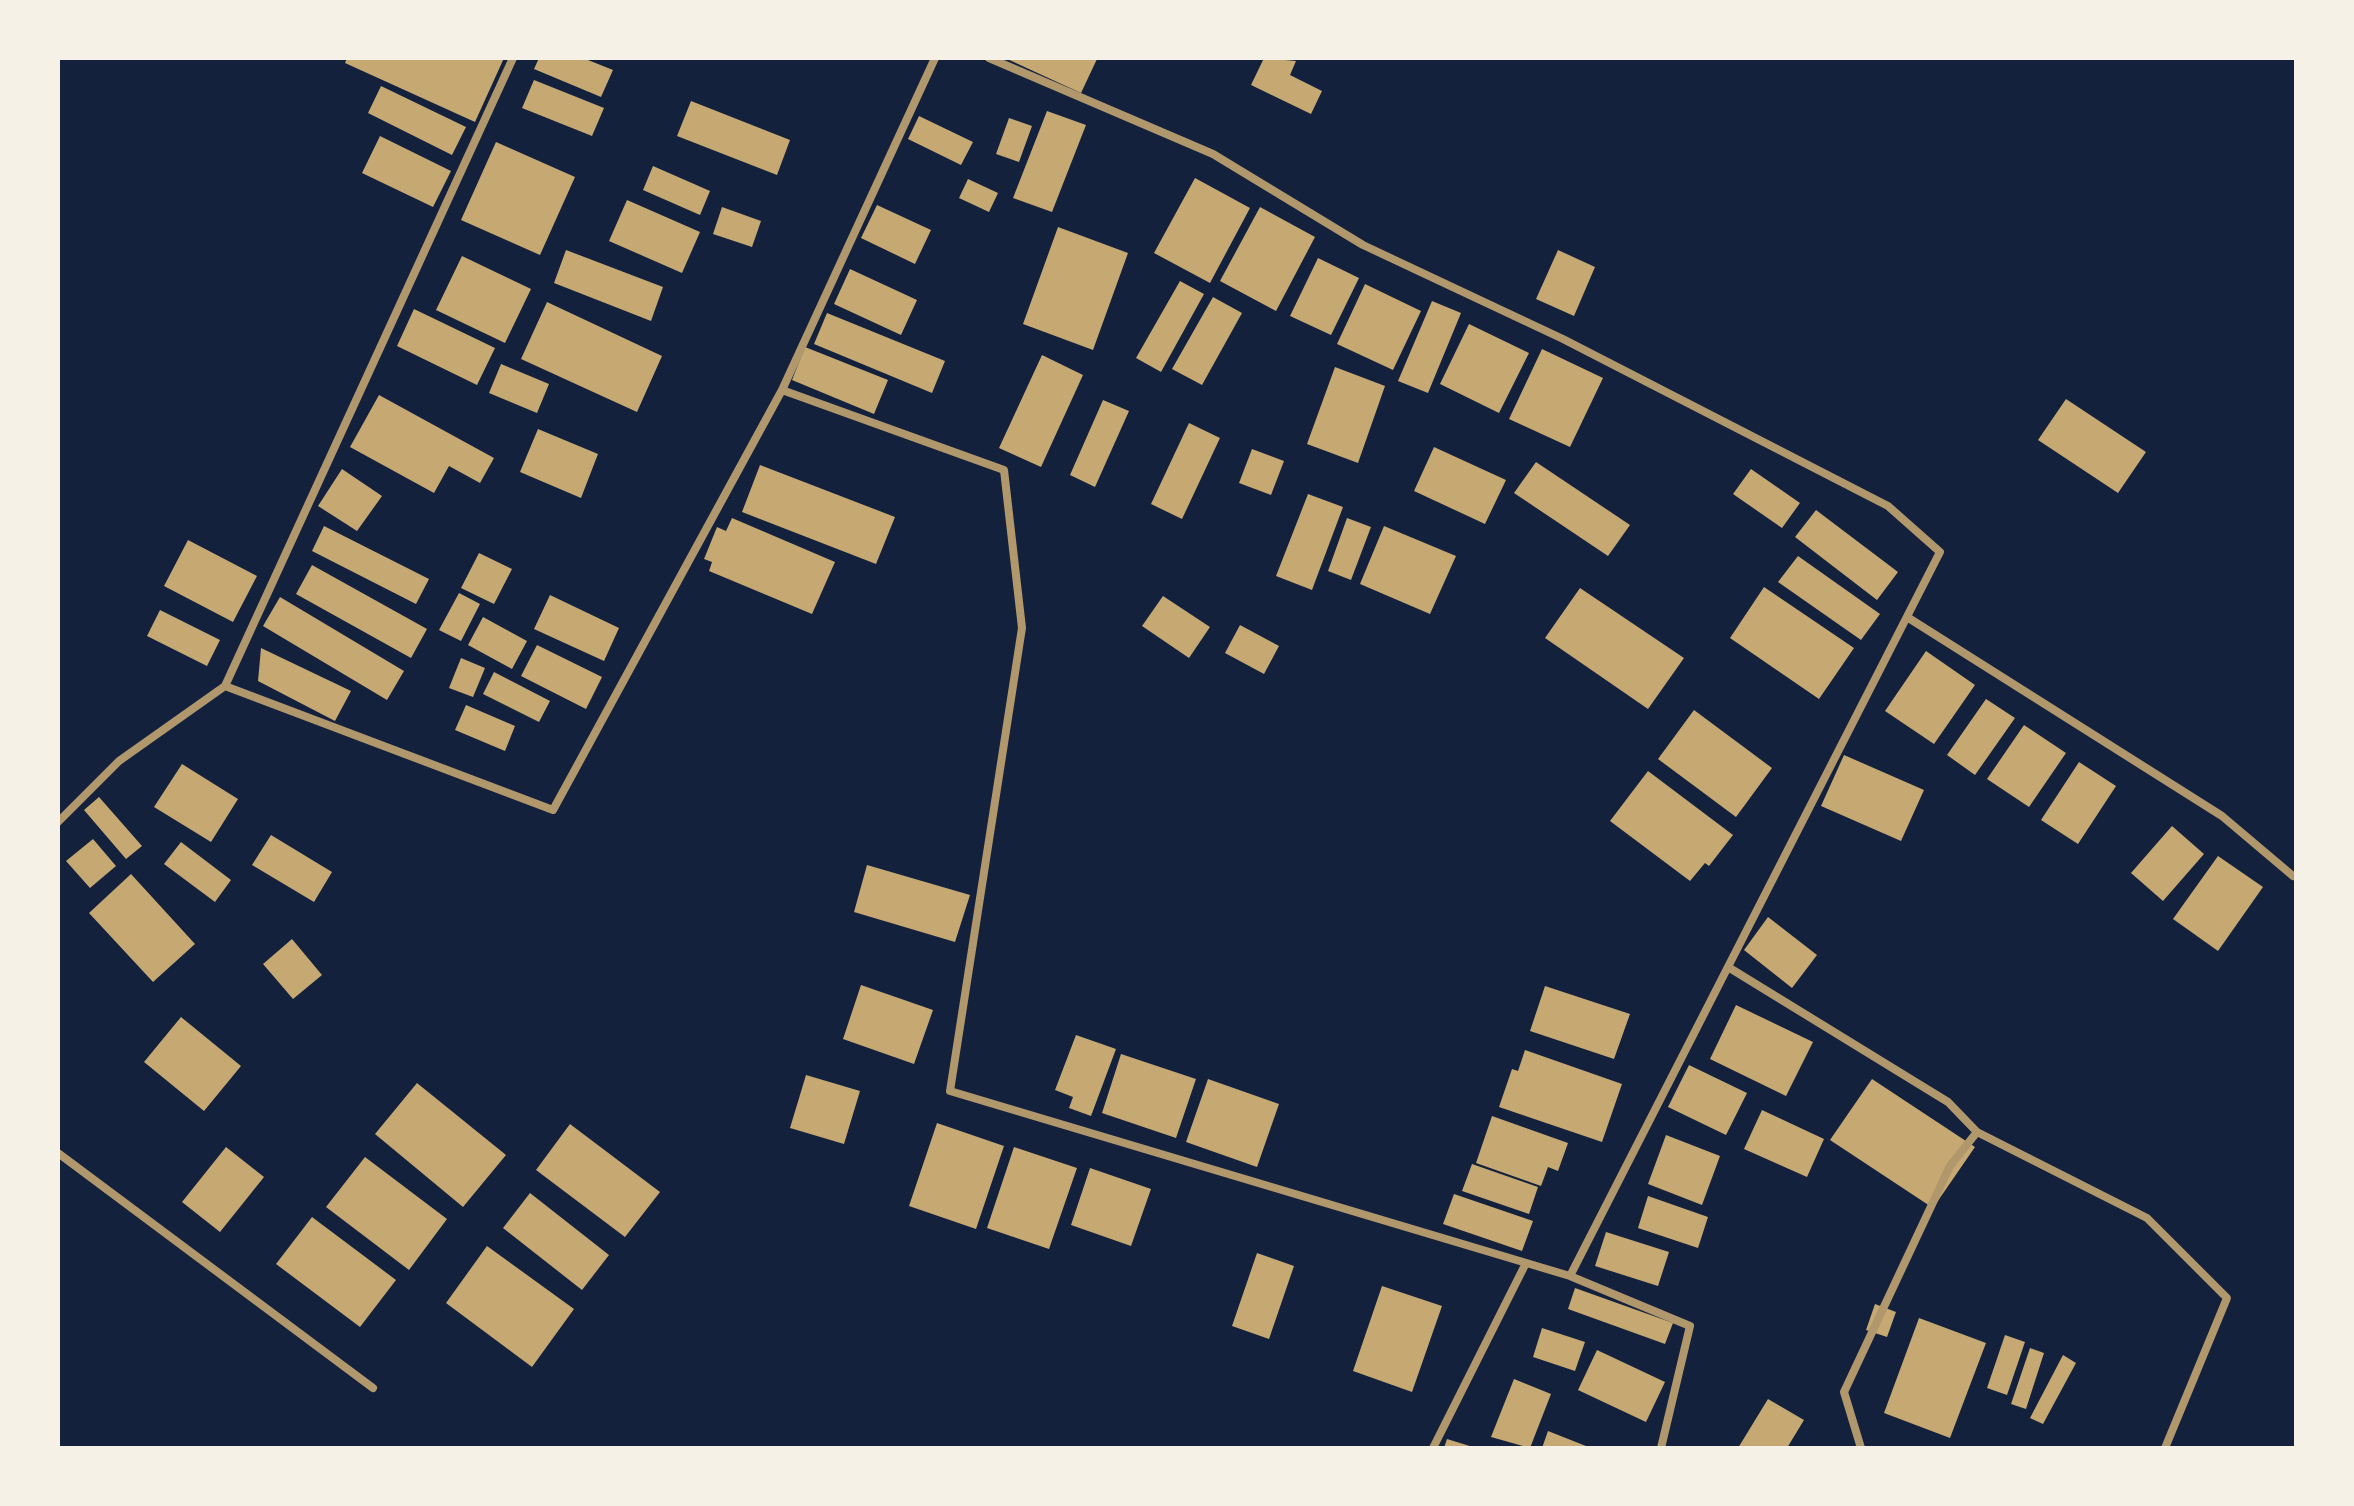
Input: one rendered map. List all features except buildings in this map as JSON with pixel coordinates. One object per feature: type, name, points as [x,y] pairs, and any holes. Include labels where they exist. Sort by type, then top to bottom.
[{"type":"street","points":[[58,822],[119,761],[225,686],[513,58]]},
{"type":"street","points":[[225,686],[553,810],[782,390],[935,58]]},
{"type":"street","points":[[989,58],[1213,154],[1363,245],[1563,339],[1888,506],[1940,552],[1570,1276]]},
{"type":"street","points":[[782,390],[1004,470],[1022,628],[950,1091],[1570,1276],[1690,1326],[1661,1448]]},
{"type":"street","points":[[1907,617],[2222,816],[2293,876]]},
{"type":"street","points":[[1728,967],[1948,1102],[1977,1132],[2147,1218],[2227,1298],[2165,1448]]},
{"type":"street","points":[[1861,1448],[1844,1392],[1950,1166],[1977,1132]]},
{"type":"street","points":[[58,1153],[373,1388]]},
{"type":"street","points":[[1433,1448],[1526,1263]]}]
